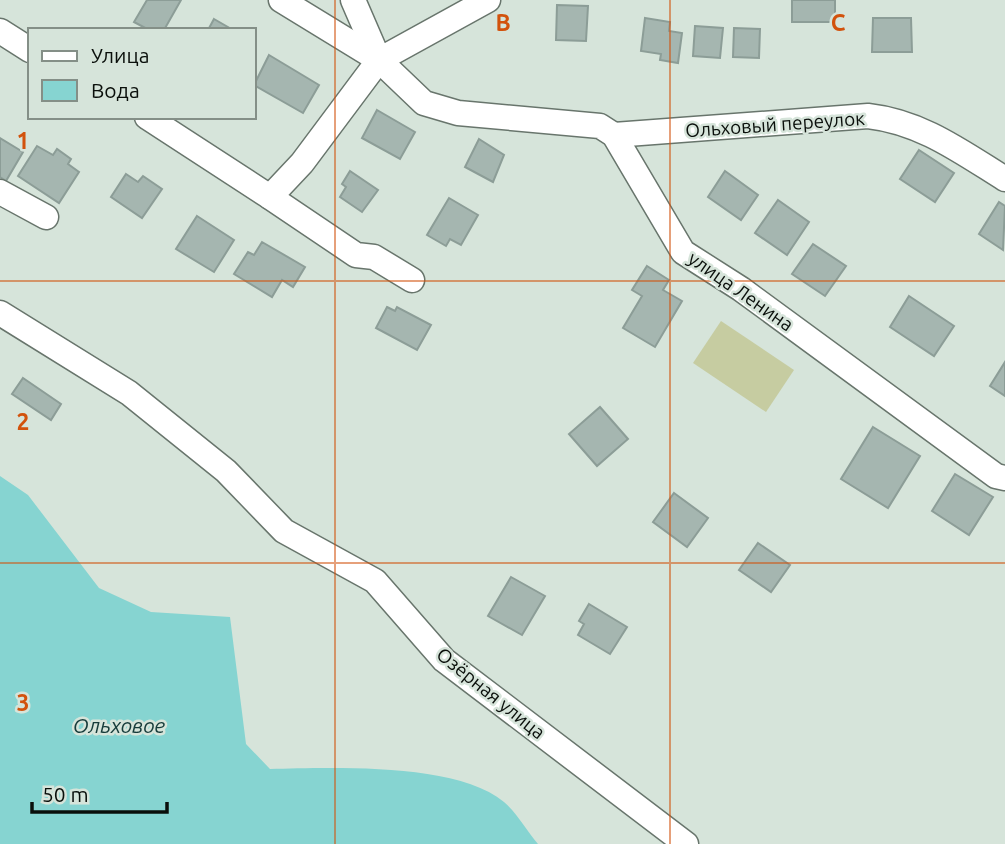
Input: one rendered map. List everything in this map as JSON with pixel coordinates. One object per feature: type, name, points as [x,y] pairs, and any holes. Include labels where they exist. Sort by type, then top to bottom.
[{"type":"street","points":[[281,0],[379,60],[424,103],[458,113],[600,126],[614,135]]},
{"type":"street","points":[[353,0],[379,60]]},
{"type":"street","points":[[270,197],[302,163],[379,60],[488,0]]},
{"type":"street","points":[[0,31],[28,49]]},
{"type":"street","name":"Ольховый переулок","points":[[614,135],[868,116],[895,119],[925,130],[1005,179]]},
{"type":"street","points":[[150,119],[356,256],[374,257],[412,280]]},
{"type":"street","name":"улица Ленина","points":[[614,135],[683,252],[741,289],[996,476],[1005,478]]},
{"type":"street","points":[[0,191],[46,217]]},
{"type":"street","name":"Озёрная улица","points":[[0,313],[129,393],[226,471],[284,531],[375,581],[444,660],[686,844]]},
{"type":"green space","points":[[721,321],[794,370],[766,412],[693,363]]},
{"type":"water","name":"Ольховое","points":[[0,476],[28,495],[99,588],[151,612],[230,617],[246,744],[270,769],[392,770],[456,780],[483,789],[504,802],[538,844],[0,844]]},
{"type":"building","points":[[147,0],[181,0],[165,28],[145,28],[134,22]]},
{"type":"building","points":[[792,0],[835,0],[835,22],[792,22]]},
{"type":"building","points":[[557,5],[588,6],[586,41],[556,40]]},
{"type":"building","points":[[645,18],[670,22],[669,31],[682,33],[678,63],[660,60],[661,54],[641,51]]},
{"type":"building","points":[[873,18],[911,18],[912,52],[872,52]]},
{"type":"building","points":[[214,19],[230,28],[209,28]]},
{"type":"building","points":[[695,26],[723,28],[720,58],[693,56]]},
{"type":"building","points":[[734,28],[760,29],[759,58],[733,57]]},
{"type":"building","points":[[269,55],[319,85],[303,113],[256,86]]},
{"type":"building","points":[[377,110],[415,132],[400,159],[362,138]]},
{"type":"building","points":[[0,138],[23,152],[6,181],[0,177]]},
{"type":"building","points":[[479,139],[504,155],[493,182],[465,167]]},
{"type":"building","points":[[37,146],[53,155],[57,149],[71,159],[68,164],[79,172],[59,203],[18,176]]},
{"type":"building","points":[[919,150],[954,173],[935,202],[900,179]]},
{"type":"building","points":[[350,171],[378,190],[362,212],[340,197],[346,187],[342,184]]},
{"type":"building","points":[[725,171],[758,195],[741,220],[708,197]]},
{"type":"building","points":[[126,174],[138,182],[143,176],[162,189],[142,218],[111,197]]},
{"type":"building","points":[[449,198],[478,215],[461,245],[450,239],[446,246],[427,235]]},
{"type":"building","points":[[778,200],[809,222],[787,255],[755,233]]},
{"type":"building","points":[[999,202],[1005,206],[1003,250],[979,234]]},
{"type":"building","points":[[197,216],[234,240],[214,272],[176,249]]},
{"type":"building","points":[[262,242],[305,267],[293,287],[282,280],[272,297],[234,274],[248,252],[254,255]]},
{"type":"building","points":[[813,244],[846,266],[825,296],[792,274]]},
{"type":"building","points":[[647,266],[669,280],[663,290],[682,301],[655,347],[623,328],[642,296],[632,290]]},
{"type":"building","points":[[909,296],[954,326],[934,356],[890,327]]},
{"type":"building","points":[[387,307],[395,311],[397,307],[431,325],[417,350],[376,328]]},
{"type":"building","points":[[1005,362],[1005,396],[990,386]]},
{"type":"building","points":[[23,378],[61,404],[51,420],[12,394]]},
{"type":"building","points":[[600,407],[628,439],[597,466],[569,434]]},
{"type":"building","points":[[873,427],[920,456],[888,508],[841,479]]},
{"type":"building","points":[[955,474],[993,497],[969,535],[932,511]]},
{"type":"building","points":[[674,493],[708,518],[687,547],[653,522]]},
{"type":"building","points":[[758,543],[790,565],[771,592],[739,570]]},
{"type":"building","points":[[511,577],[545,596],[522,635],[488,616]]},
{"type":"building","points":[[589,604],[627,627],[610,654],[578,635],[584,624],[579,621]]}]
